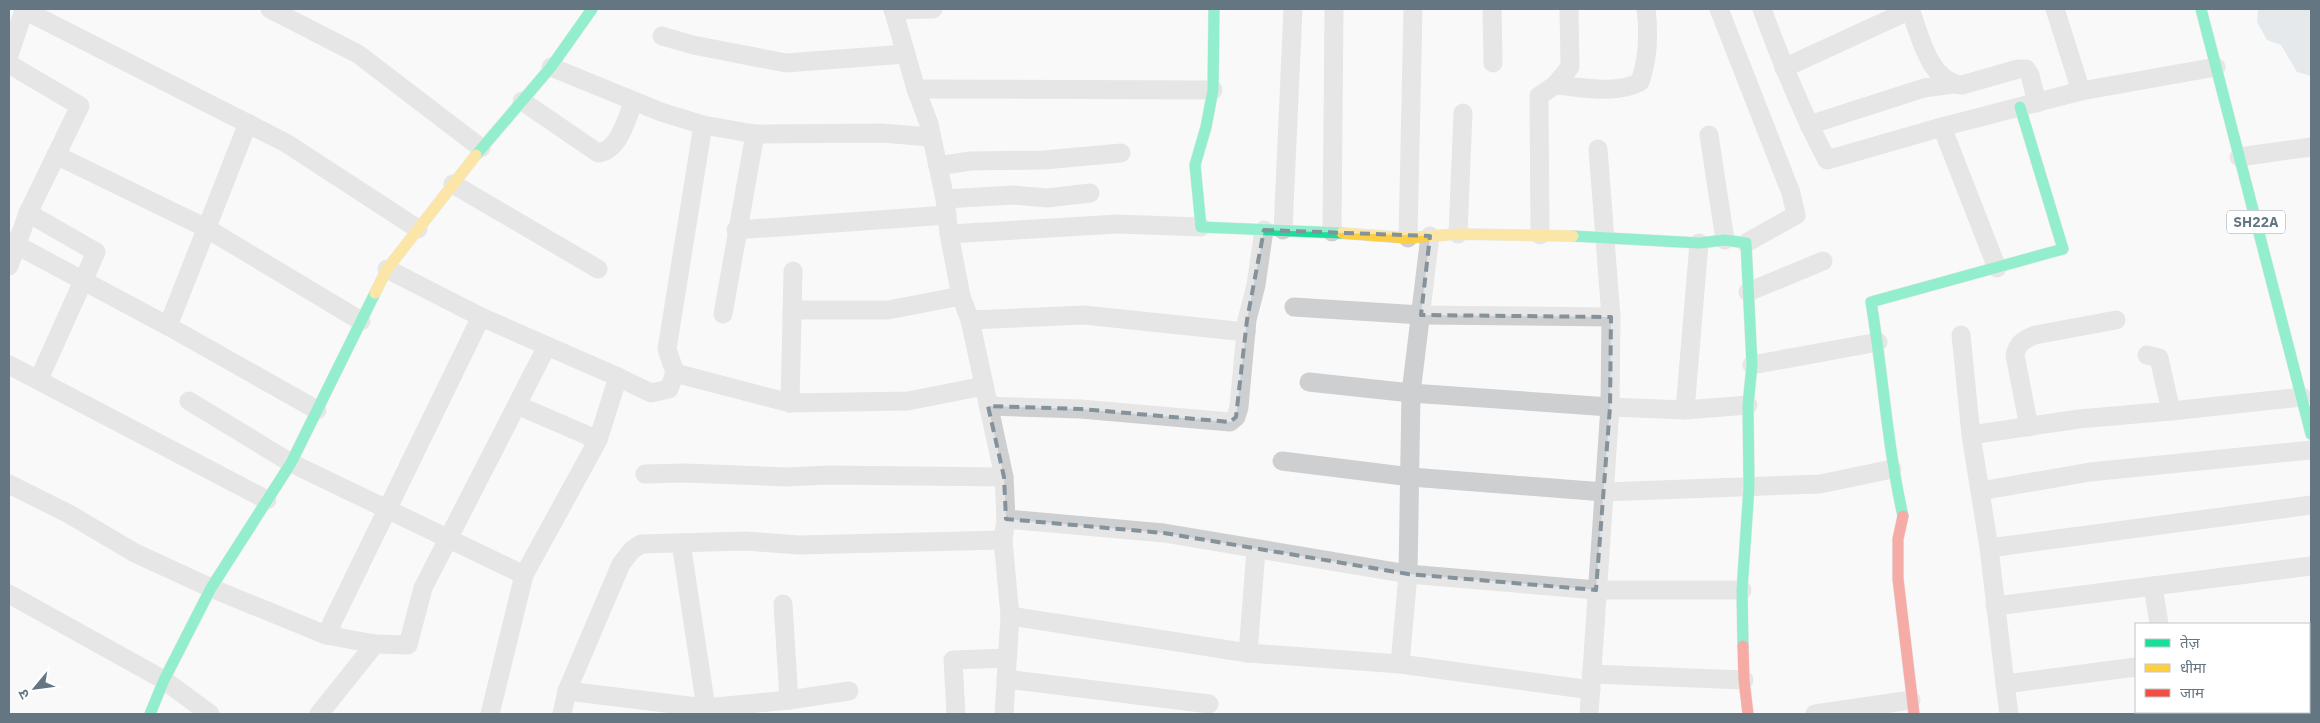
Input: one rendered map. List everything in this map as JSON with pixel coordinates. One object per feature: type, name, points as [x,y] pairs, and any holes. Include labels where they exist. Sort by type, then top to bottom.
[{"type":"street","points":[[270,9],[358,54],[481,148]]},
{"type":"street","points":[[150,714],[164,680],[211,588],[291,463],[387,269],[481,148],[551,67],[592,9]]},
{"type":"street","points":[[933,9],[893,9],[916,88],[929,124],[930,138],[938,166],[961,296],[970,320],[1004,477],[1006,519],[1003,540],[1010,616],[1004,714]]},
{"type":"street","points":[[1201,227],[1195,165],[1206,127],[1213,90],[1214,9]]},
{"type":"street","points":[[1284,230],[1292,9]]},
{"type":"street","points":[[1332,232],[1334,9]]},
{"type":"street","points":[[1408,238],[1413,9]]},
{"type":"street","points":[[1492,9],[1493,63]]},
{"type":"street","points":[[1540,235],[1539,96],[1555,85],[1570,68],[1569,9]]},
{"type":"street","points":[[1555,85],[1630,88],[1640,82],[1644,71],[1648,26],[1646,9]]},
{"type":"street","points":[[736,230],[947,216],[1332,232],[1408,238],[1458,234],[1540,235],[1604,236],[1698,243],[1725,240],[1746,243],[1796,215],[1791,193],[1719,9]]},
{"type":"street","points":[[1762,9],[1784,68],[1827,160],[1942,126],[2081,91],[2216,68]]},
{"type":"street","points":[[1784,68],[1910,9],[1929,58],[1941,77],[1953,84]]},
{"type":"street","points":[[2055,9],[2081,91]]},
{"type":"street","name":"SH22A","points":[[2201,9],[2311,434]]},
{"type":"street","points":[[9,55],[23,13],[32,14],[286,143],[418,229]]},
{"type":"street","points":[[662,36],[693,45],[786,63],[906,54]]},
{"type":"street","points":[[9,64],[80,106],[13,244],[9,266]]},
{"type":"street","points":[[551,67],[634,101],[703,126],[755,134],[882,133],[930,138]]},
{"type":"street","points":[[1809,125],[1924,88],[1953,84],[1962,85],[2018,69],[2026,70],[2030,75],[2028,105],[2063,249],[1871,302],[1878,342],[1892,469],[1903,518],[1898,539],[1898,579],[1912,707],[1815,714]]},
{"type":"street","points":[[916,88],[1213,90]]},
{"type":"street","points":[[522,101],[598,153],[607,152],[616,143],[634,101]]},
{"type":"street","points":[[1458,234],[1463,113]]},
{"type":"street","points":[[168,326],[248,124]]},
{"type":"street","points":[[387,269],[481,317],[651,392],[668,389],[675,373],[667,349],[703,126]]},
{"type":"street","points":[[1942,126],[1997,268]]},
{"type":"street","points":[[723,314],[736,230],[755,134]]},
{"type":"street","points":[[1709,135],[1725,240]]},
{"type":"street","points":[[2239,157],[2311,147]]},
{"type":"street","points":[[1589,714],[1610,407],[1610,317],[1598,149]]},
{"type":"street","points":[[938,166],[970,161],[1044,160],[1121,153]]},
{"type":"street","points":[[56,155],[206,228],[361,321]]},
{"type":"street","points":[[453,184],[598,269]]},
{"type":"street","points":[[947,216],[1013,195],[1047,198],[1090,194]]},
{"type":"street","points":[[28,214],[96,252],[39,379]]},
{"type":"street","points":[[988,406],[1081,409],[1230,422],[1236,417],[1239,407],[1246,332],[1256,285],[1264,230]]},
{"type":"street","points":[[1400,664],[1408,574],[1411,393],[1430,236]]},
{"type":"street","points":[[1685,410],[1698,243]]},
{"type":"street","points":[[1746,243],[1752,365],[1748,405],[1749,487],[1742,590],[1744,680],[1748,714]]},
{"type":"street","points":[[13,244],[168,326],[317,410]]},
{"type":"street","points":[[1748,292],[1824,261]]},
{"type":"street","points":[[790,404],[793,271]]},
{"type":"street","points":[[792,310],[888,310],[961,296]]},
{"type":"street","points":[[1294,307],[1421,315],[1610,317]]},
{"type":"street","points":[[970,320],[1084,315],[1246,332]]},
{"type":"street","points":[[326,635],[481,317]]},
{"type":"street","points":[[2029,427],[2015,355],[2017,346],[2023,340],[2035,336],[2116,320]]},
{"type":"street","points":[[1961,334],[1971,435],[1989,548],[2008,714]]},
{"type":"street","points":[[1752,365],[1878,342]]},
{"type":"street","points":[[9,484],[69,514],[135,553],[211,588],[326,635],[375,644],[408,645],[423,588],[547,346]]},
{"type":"street","points":[[2147,355],[2158,358],[2171,410]]},
{"type":"street","points":[[9,365],[39,379],[267,500]]},
{"type":"street","points":[[675,373],[790,404],[908,401],[984,386]]},
{"type":"street","points":[[490,714],[524,575],[598,440],[618,377]]},
{"type":"street","points":[[1309,382],[1411,393],[1610,407],[1685,410],[1748,405]]},
{"type":"street","points":[[1971,435],[2079,419],[2302,397]]},
{"type":"street","points":[[189,401],[291,463],[524,575]]},
{"type":"street","points":[[517,406],[598,440]]},
{"type":"street","points":[[1980,491],[2090,472],[2311,450]]},
{"type":"street","points":[[1282,461],[1411,477],[1604,492],[1820,484],[1892,469]]},
{"type":"street","points":[[645,474],[685,473],[787,477],[828,475],[1004,477]]},
{"type":"street","points":[[1989,548],[2311,505]]},
{"type":"street","points":[[1006,519],[1164,534],[1408,574],[1596,590],[1742,590]]},
{"type":"street","points":[[562,714],[567,691],[621,564],[632,550],[641,544],[746,541],[799,545],[1003,540]]},
{"type":"street","points":[[682,543],[706,708]]},
{"type":"street","points":[[1248,653],[1256,550]]},
{"type":"street","points":[[1995,606],[2311,566]]},
{"type":"street","points":[[2153,586],[2158,623]]},
{"type":"street","points":[[9,594],[164,680],[210,714]]},
{"type":"street","points":[[783,604],[789,700]]},
{"type":"street","points":[[1010,616],[1248,653],[1400,664],[1591,682],[1744,680]]},
{"type":"street","points":[[319,714],[375,644]]},
{"type":"street","points":[[956,714],[953,660],[1007,658]]},
{"type":"street","points":[[2005,684],[2135,667]]},
{"type":"street","points":[[1006,679],[1210,704]]},
{"type":"street","points":[[567,691],[706,708],[789,700],[849,691]]},
{"type":"highlighted area","points":[[1264,230],[1430,236],[1421,315],[1611,317],[1610,407],[1596,590],[1408,574],[1164,533],[1006,519],[1004,477],[988,406],[1081,409],[1230,422],[1236,417],[1239,407],[1247,320]]},
{"type":"shaded area","points":[[2258,9],[2311,9],[2311,76],[2297,72],[2281,45],[2267,40],[2257,22]]},
{"type":"traffic: fast","points":[[476,155],[551,67],[592,9]]},
{"type":"traffic: fast","points":[[1214,9],[1213,90],[1206,127],[1195,165],[1201,227],[1342,233]]},
{"type":"traffic: fast","points":[[2201,9],[2311,434]]},
{"type":"traffic: fast","points":[[1903,516],[1893,463],[1871,302],[2063,249],[2020,107]]},
{"type":"traffic: fast","points":[[1573,236],[1699,243],[1725,240],[1746,243],[1752,365],[1748,405],[1749,487],[1742,590],[1743,646]]},
{"type":"traffic: fast","points":[[150,714],[164,680],[211,588],[291,463],[375,293]]},
{"type":"traffic: slow","points":[[375,293],[387,269],[476,155]]},
{"type":"traffic: slow","points":[[1342,233],[1408,238],[1458,234],[1573,236]]},
{"type":"traffic: jam","points":[[1903,516],[1898,539],[1898,579],[1914,714]]},
{"type":"traffic: jam","points":[[1743,646],[1748,714]]}]
